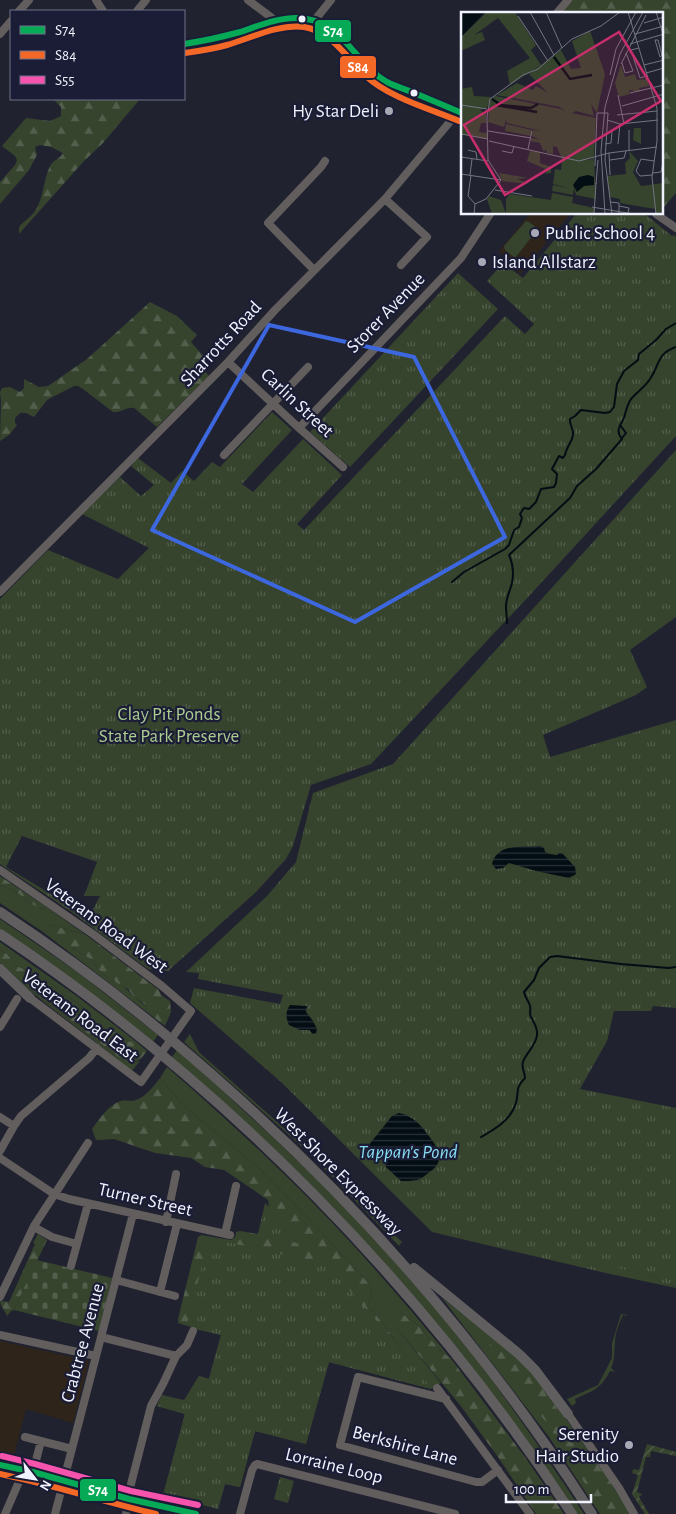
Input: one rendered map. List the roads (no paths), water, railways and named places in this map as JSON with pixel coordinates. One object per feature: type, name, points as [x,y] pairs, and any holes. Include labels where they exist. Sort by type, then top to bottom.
[{"type":"highway","name":"West Shore Expressway","points":[[0,912],[129,1005],[206,1069],[289,1144],[394,1252],[450,1320],[526,1416],[592,1514]]},
{"type":"highway","name":"West Shore Expressway","points":[[0,934],[77,988],[200,1087],[319,1200],[425,1316],[513,1429],[572,1514]]},
{"type":"highway","points":[[0,969],[30,998]]},
{"type":"highway","points":[[394,1252],[519,1354],[535,1370],[568,1414]]},
{"type":"street","points":[[20,10],[28,0]]},
{"type":"street","points":[[137,10],[146,0]]},
{"type":"street","points":[[248,0],[276,21]]},
{"type":"street","points":[[314,20],[331,0]]},
{"type":"street","points":[[558,12],[568,0]]},
{"type":"street","points":[[185,44],[228,36],[295,17],[314,20],[336,33],[385,81],[461,112]]},
{"type":"street","points":[[0,34],[10,21]]},
{"type":"street","name":"Sharrotts Road","points":[[0,592],[228,362],[275,310],[385,199],[461,112]]},
{"type":"street","points":[[314,270],[268,223],[325,161]]},
{"type":"street","points":[[385,199],[427,237],[401,265]]},
{"type":"street","name":"Storer Avenue","points":[[299,428],[461,258],[489,215]]},
{"type":"street","points":[[657,215],[676,228]]},
{"type":"street","name":"Carlin Street","points":[[228,362],[344,467]]},
{"type":"street","points":[[224,455],[308,367]]},
{"type":"street","name":"Veterans Road West","points":[[0,870],[98,938],[162,986],[191,1011],[141,1082]]},
{"type":"street","name":"Veterans Road East","points":[[0,977],[98,1048],[141,1082]]},
{"type":"street","points":[[0,1027],[17,999]]},
{"type":"street","points":[[0,1151],[21,1116],[65,1080],[98,1048]]},
{"type":"street","points":[[0,1117],[14,1126]]},
{"type":"street","points":[[0,1297],[34,1227],[88,1143]]},
{"type":"street","name":"Turner Street","points":[[0,1158],[54,1194],[88,1204],[227,1234],[236,1186]]},
{"type":"street","points":[[166,1222],[176,1174]]},
{"type":"street","points":[[71,1266],[88,1204]]},
{"type":"street","name":"Crabtree Avenue","points":[[55,1514],[133,1214]]},
{"type":"street","points":[[160,1292],[177,1224]]},
{"type":"street","points":[[34,1227],[52,1237],[77,1244]]},
{"type":"street","points":[[116,1280],[175,1296]]},
{"type":"street","points":[[126,1514],[131,1484],[151,1406],[176,1356],[186,1348],[193,1331]]},
{"type":"street","points":[[0,1336],[96,1356]]},
{"type":"street","points":[[102,1337],[176,1356]]},
{"type":"street","name":"Berkshire Lane","points":[[446,1399],[358,1377],[340,1446],[476,1482],[482,1482],[498,1470]]},
{"type":"street","points":[[438,1388],[530,1514]]},
{"type":"street","points":[[568,1414],[619,1488],[634,1514]]},
{"type":"street","points":[[25,1437],[72,1449]]},
{"type":"street","points":[[33,1472],[40,1441]]},
{"type":"street","name":"Lorraine Loop","points":[[240,1514],[253,1467],[257,1464],[455,1514]]},
{"type":"street","points":[[0,1465],[64,1480],[129,1499],[196,1514]]},
{"type":"street","points":[[4,1514],[24,1470]]},
{"type":"water","points":[[540,846],[544,848],[545,852],[550,854],[557,855],[562,853],[575,867],[576,874],[569,878],[509,863],[503,868],[496,869],[492,864],[495,857],[505,849]]},
{"type":"water","points":[[290,1005],[307,1006],[306,1012],[317,1029],[316,1033],[313,1034],[309,1030],[300,1030],[289,1025],[286,1015]]},
{"type":"water","name":"Tappan's Pond","points":[[399,1113],[412,1118],[419,1124],[433,1141],[438,1151],[439,1161],[437,1165],[433,1170],[417,1180],[401,1181],[386,1167],[384,1160],[370,1151],[368,1146],[392,1116]]},
{"type":"waterway","points":[[452,582],[464,572],[509,545],[514,530],[519,527],[522,518],[520,514],[524,508],[529,509],[536,502],[541,489],[554,487],[556,483],[557,474],[552,469],[559,456],[563,458],[565,455],[572,438],[573,433],[570,419],[581,410],[610,412],[614,407],[617,384],[624,371],[638,360],[639,354],[666,329],[676,323]]},
{"type":"waterway","points":[[507,623],[506,603],[513,576],[509,555],[570,498],[577,486],[596,469],[622,439],[619,428],[630,401],[648,382],[659,360],[665,353],[676,347]]},
{"type":"waterway","points":[[620,425],[626,433],[622,438]]},
{"type":"waterway","points":[[481,1137],[497,1127],[514,1109],[519,1087],[525,1078],[523,1062],[535,1043],[537,1035],[524,992],[534,980],[539,968],[550,957],[557,956],[668,968],[676,967]]},
{"type":"place","name":"Hy Star Deli","points":[[389,111]]},
{"type":"place","name":"Public School 4","points":[[535,233]]},
{"type":"place","name":"Island Allstarz","points":[[482,262]]},
{"type":"place","name":"Serenity Hair Studio","points":[[629,1445]]},
{"type":"park label","name":"Clay Pit Ponds State Park Preserve","points":[[169,725]]}]
